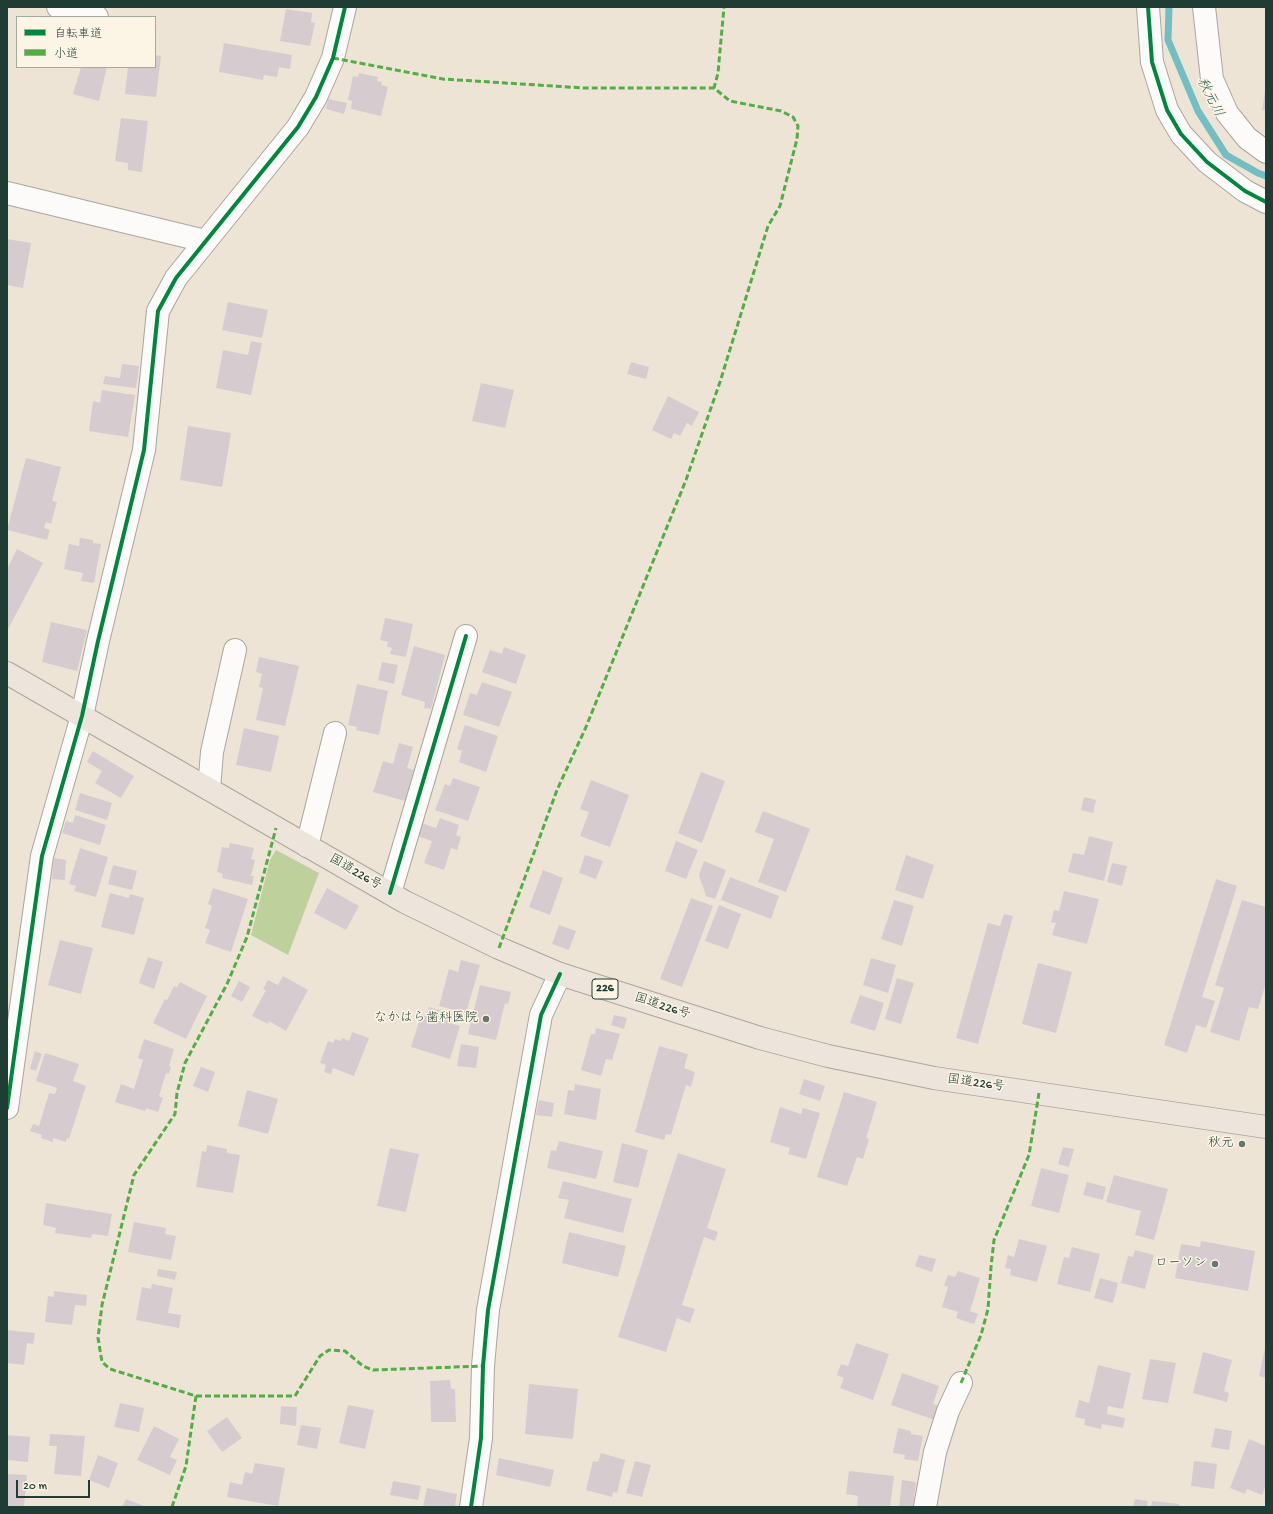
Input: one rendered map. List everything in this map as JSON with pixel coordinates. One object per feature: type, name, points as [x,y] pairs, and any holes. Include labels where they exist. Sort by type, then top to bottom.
[{"type":"highway","name":"国道226号","points":[[7,673],[405,902],[560,974],[760,1038],[828,1056],[934,1078],[1266,1127]]},
{"type":"street","points":[[58,7],[93,16]]},
{"type":"street","points":[[7,1108],[42,856],[82,716],[98,641],[144,450],[158,311],[176,278],[298,127],[316,97],[332,58],[345,7]]},
{"type":"street","points":[[1148,7],[1152,62],[1167,110],[1181,134],[1206,162],[1245,191],[1266,202]]},
{"type":"street","points":[[1204,7],[1212,80],[1227,112],[1246,138],[1266,152]]},
{"type":"street","points":[[7,193],[205,241]]},
{"type":"street","points":[[390,893],[466,636]]},
{"type":"street","points":[[209,789],[212,752],[235,650]]},
{"type":"street","points":[[306,846],[335,733]]},
{"type":"street","points":[[471,1507],[481,1438],[483,1366],[488,1310],[541,1015],[560,974]]},
{"type":"street","points":[[925,1507],[935,1452],[948,1411],[961,1382]]},
{"type":"green space","points":[[276,850],[319,873],[288,955],[251,935],[270,860]]},
{"type":"building","points":[[286,9],[312,13],[311,22],[315,23],[310,46],[280,41]]},
{"type":"building","points":[[224,43],[292,55],[290,69],[279,67],[277,77],[264,75],[263,80],[219,72]]},
{"type":"building","points":[[156,55],[161,56],[156,97],[125,94],[128,68],[156,68]]},
{"type":"building","points":[[81,68],[107,68],[99,101],[73,94]]},
{"type":"building","points":[[359,73],[378,77],[377,81],[382,82],[381,85],[388,87],[381,116],[351,109],[352,101],[348,100],[353,76],[358,77]]},
{"type":"building","points":[[1265,91],[1266,110],[1262,110]]},
{"type":"building","points":[[328,99],[347,103],[344,114],[326,109]]},
{"type":"building","points":[[121,118],[148,121],[142,172],[128,170],[128,163],[115,161]]},
{"type":"building","points":[[7,239],[31,243],[23,288],[7,285]]},
{"type":"building","points":[[228,302],[268,310],[262,338],[222,330]]},
{"type":"building","points":[[251,341],[262,343],[251,395],[216,388],[223,350],[248,355]]},
{"type":"building","points":[[631,362],[649,367],[646,379],[627,374]]},
{"type":"building","points":[[122,364],[139,366],[136,388],[103,384],[105,376],[120,378]]},
{"type":"building","points":[[481,383],[514,390],[505,428],[472,421]]},
{"type":"building","points":[[102,390],[135,395],[128,437],[89,431],[93,401],[100,403]]},
{"type":"building","points":[[668,396],[699,412],[692,426],[687,423],[680,436],[674,433],[671,439],[652,430]]},
{"type":"building","points":[[188,426],[231,433],[222,487],[180,480]]},
{"type":"building","points":[[26,458],[61,467],[52,501],[57,502],[51,524],[46,522],[44,528],[50,530],[47,540],[7,530]]},
{"type":"building","points":[[80,538],[93,540],[93,543],[101,544],[94,583],[81,581],[83,573],[64,569],[69,544],[79,546]]},
{"type":"building","points":[[17,549],[43,563],[7,631],[7,569]]},
{"type":"building","points":[[385,618],[413,624],[406,657],[390,654],[392,648],[387,647],[388,642],[380,640]]},
{"type":"building","points":[[51,622],[87,630],[77,671],[42,662]]},
{"type":"building","points":[[414,646],[445,655],[431,709],[424,708],[425,702],[401,695]]},
{"type":"building","points":[[504,647],[526,655],[516,684],[482,672],[490,650],[502,654]]},
{"type":"building","points":[[259,657],[299,666],[285,726],[256,720],[263,688],[259,687],[262,674],[256,672]]},
{"type":"building","points":[[382,662],[398,665],[394,684],[378,680]]},
{"type":"building","points":[[482,682],[512,692],[499,727],[463,715],[470,693],[477,695]]},
{"type":"building","points":[[357,684],[388,691],[379,735],[356,730],[357,727],[348,725]]},
{"type":"building","points":[[465,725],[498,736],[486,772],[459,762],[462,751],[457,749]]},
{"type":"building","points":[[244,728],[279,736],[271,772],[236,765]]},
{"type":"building","points":[[399,743],[413,747],[407,768],[414,770],[405,801],[373,792],[383,761],[393,764]]},
{"type":"building","points":[[93,751],[134,776],[121,798],[95,783],[102,771],[87,762]]},
{"type":"building","points":[[701,772],[725,781],[702,843],[678,833]]},
{"type":"building","points":[[453,778],[480,787],[468,821],[435,810],[445,784],[450,786]]},
{"type":"building","points":[[591,780],[629,795],[610,847],[580,836],[589,812],[580,809]]},
{"type":"building","points":[[80,793],[112,803],[107,820],[75,810]]},
{"type":"building","points":[[1084,797],[1096,800],[1093,813],[1081,810]]},
{"type":"building","points":[[763,811],[810,829],[786,892],[758,882],[774,839],[755,832]]},
{"type":"building","points":[[75,815],[106,825],[100,845],[62,833],[66,821],[73,823]]},
{"type":"building","points":[[440,818],[459,825],[456,835],[461,837],[457,850],[451,848],[444,870],[424,863],[432,841],[417,836],[422,823],[436,828]]},
{"type":"building","points":[[1089,836],[1113,842],[1104,881],[1068,872],[1073,853],[1084,855]]},
{"type":"building","points":[[676,841],[698,850],[686,879],[665,871]]},
{"type":"building","points":[[230,843],[254,848],[251,859],[255,860],[251,876],[254,876],[252,885],[222,878],[223,874],[217,872],[222,847],[229,848]]},
{"type":"building","points":[[80,848],[108,857],[96,897],[74,891],[76,886],[69,884]]},
{"type":"building","points":[[585,855],[603,861],[596,879],[579,873]]},
{"type":"building","points":[[906,855],[934,865],[923,899],[895,890]]},
{"type":"building","points":[[54,858],[66,860],[65,880],[52,879]]},
{"type":"building","points":[[704,861],[726,870],[715,899],[706,896],[699,875]]},
{"type":"building","points":[[1112,863],[1127,866],[1122,886],[1107,882]]},
{"type":"building","points":[[113,865],[137,871],[132,890],[108,884]]},
{"type":"building","points":[[543,870],[563,878],[550,915],[529,907]]},
{"type":"building","points":[[730,877],[779,896],[771,919],[721,900]]},
{"type":"building","points":[[1216,879],[1237,886],[1202,997],[1215,1001],[1206,1028],[1196,1025],[1187,1053],[1164,1045]]},
{"type":"building","points":[[213,888],[248,899],[231,952],[205,943],[210,930],[205,928],[212,906],[208,904]]},
{"type":"building","points":[[327,888],[359,906],[346,930],[314,913]]},
{"type":"building","points":[[1064,891],[1099,899],[1087,944],[1052,935],[1056,923],[1051,922],[1054,910],[1059,911]]},
{"type":"building","points":[[110,893],[129,898],[130,894],[144,898],[134,935],[101,927]]},
{"type":"building","points":[[691,898],[713,906],[682,987],[660,979]]},
{"type":"building","points":[[894,900],[914,906],[902,946],[881,939]]},
{"type":"building","points":[[1242,900],[1266,907],[1266,983],[1258,1009],[1249,1007],[1239,1041],[1210,1032],[1224,988],[1215,985]]},
{"type":"building","points":[[719,905],[741,914],[728,949],[705,941]]},
{"type":"building","points":[[1004,914],[1013,916],[978,1044],[956,1038],[988,923],[1000,926]]},
{"type":"building","points":[[559,925],[576,931],[569,950],[552,944]]},
{"type":"building","points":[[60,940],[93,948],[81,994],[48,985]]},
{"type":"building","points":[[148,957],[163,962],[154,989],[139,983]]},
{"type":"building","points":[[871,958],[896,965],[888,993],[863,985]]},
{"type":"building","points":[[461,960],[480,965],[466,1013],[439,1006],[449,969],[458,972]]},
{"type":"building","points":[[1038,963],[1072,972],[1056,1033],[1022,1024]]},
{"type":"building","points":[[283,976],[308,990],[286,1031],[269,1021],[268,1024],[252,1016],[266,990],[263,989],[268,980],[278,985]]},
{"type":"building","points":[[897,978],[914,983],[901,1024],[885,1019]]},
{"type":"building","points":[[239,981],[250,987],[242,1002],[231,996]]},
{"type":"building","points":[[180,982],[207,996],[186,1039],[153,1023],[165,999],[167,1000],[174,986],[177,987]]},
{"type":"building","name":"なかはら歯科医院","points":[[480,985],[511,992],[508,1004],[505,1003],[496,1040],[468,1034]]},
{"type":"building","points":[[860,995],[884,1003],[875,1031],[850,1023]]},
{"type":"building","points":[[429,1007],[453,1014],[450,1023],[460,1026],[450,1059],[411,1047],[421,1015],[426,1016]]},
{"type":"building","points":[[614,1015],[627,1018],[624,1029],[611,1025]]},
{"type":"building","points":[[596,1028],[620,1034],[612,1060],[606,1059],[601,1076],[581,1070],[591,1034],[595,1034]]},
{"type":"building","points":[[352,1032],[369,1038],[354,1076],[333,1068],[331,1074],[324,1072],[326,1065],[320,1063],[328,1041],[333,1043],[335,1039],[341,1041],[342,1038],[349,1041]]},
{"type":"building","points":[[144,1039],[174,1049],[169,1066],[171,1067],[169,1074],[166,1073],[159,1096],[163,1098],[158,1112],[146,1108],[145,1111],[115,1102],[121,1084],[134,1089],[143,1060],[138,1058]]},
{"type":"building","points":[[461,1044],[479,1047],[476,1068],[457,1066]]},
{"type":"building","points":[[659,1046],[688,1054],[684,1068],[695,1072],[691,1087],[686,1085],[671,1135],[666,1134],[664,1140],[635,1132]]},
{"type":"building","points":[[35,1051],[42,1054],[36,1071],[30,1069]]},
{"type":"building","points":[[45,1053],[79,1064],[73,1081],[86,1086],[69,1139],[67,1138],[66,1142],[53,1138],[53,1142],[41,1138],[42,1135],[30,1131],[33,1124],[39,1126],[49,1093],[55,1094],[57,1088],[36,1081]]},
{"type":"building","points":[[201,1067],[215,1072],[208,1092],[193,1086]]},
{"type":"building","points":[[804,1079],[825,1086],[820,1101],[799,1094]]},
{"type":"building","points":[[575,1084],[601,1089],[596,1120],[564,1114],[568,1090],[574,1091]]},
{"type":"building","points":[[247,1090],[278,1099],[268,1134],[238,1126]]},
{"type":"building","points":[[844,1092],[877,1102],[866,1138],[869,1139],[863,1159],[857,1157],[847,1186],[817,1177]]},
{"type":"building","points":[[539,1100],[554,1103],[552,1117],[536,1115]]},
{"type":"building","points":[[780,1107],[801,1114],[803,1108],[820,1113],[806,1159],[788,1154],[790,1148],[770,1142]]},
{"type":"building","points":[[559,1141],[603,1151],[596,1179],[547,1168],[551,1150],[556,1151]]},
{"type":"building","points":[[622,1143],[648,1150],[638,1188],[613,1182]]},
{"type":"building","points":[[207,1145],[227,1149],[227,1153],[240,1155],[233,1193],[196,1187],[202,1151],[206,1152]]},
{"type":"building","points":[[1063,1147],[1074,1149],[1069,1167],[1058,1164]]},
{"type":"building","points":[[390,1148],[419,1154],[406,1212],[377,1206]]},
{"type":"building","points":[[678,1153],[726,1169],[707,1228],[718,1232],[715,1241],[704,1237],[682,1305],[695,1309],[690,1323],[677,1318],[666,1352],[618,1337]]},
{"type":"building","points":[[1041,1168],[1069,1175],[1059,1213],[1031,1206]]},
{"type":"building","points":[[1114,1175],[1168,1189],[1154,1240],[1135,1235],[1141,1211],[1106,1202]]},
{"type":"building","points":[[563,1181],[632,1199],[623,1233],[564,1218],[569,1200],[558,1198]]},
{"type":"building","points":[[1087,1182],[1106,1187],[1103,1200],[1083,1195]]},
{"type":"building","points":[[46,1203],[112,1214],[108,1236],[92,1234],[91,1238],[55,1233],[56,1228],[43,1225]]},
{"type":"building","points":[[134,1222],[166,1228],[165,1234],[176,1236],[171,1260],[128,1252]]},
{"type":"building","points":[[569,1232],[626,1246],[618,1277],[562,1263]]},
{"type":"building","points":[[1019,1239],[1047,1246],[1037,1282],[1010,1275],[1011,1269],[1005,1268],[1008,1255],[1014,1257]]},
{"type":"building","name":"ローソン","points":[[1201,1241],[1255,1251],[1248,1291],[1175,1278],[1181,1244],[1200,1247]]},
{"type":"building","points":[[1072,1247],[1100,1254],[1090,1292],[1057,1284],[1064,1257],[1069,1258]]},
{"type":"building","points":[[1135,1250],[1154,1255],[1145,1289],[1121,1283],[1128,1256],[1133,1257]]},
{"type":"building","points":[[919,1255],[936,1259],[932,1272],[915,1266]]},
{"type":"building","points":[[158,1269],[177,1272],[175,1280],[157,1276]]},
{"type":"building","points":[[958,1271],[980,1278],[970,1311],[978,1314],[974,1324],[956,1318],[958,1312],[942,1307],[948,1287],[944,1285],[948,1275],[955,1277]]},
{"type":"building","points":[[1100,1278],[1118,1283],[1113,1303],[1094,1298]]},
{"type":"building","points":[[152,1284],[173,1288],[168,1313],[181,1315],[179,1328],[136,1320],[142,1287],[151,1289]]},
{"type":"building","points":[[54,1291],[87,1295],[86,1306],[75,1305],[72,1325],[45,1322],[48,1296],[54,1297]]},
{"type":"building","points":[[7,1330],[35,1333],[33,1344],[27,1343],[24,1365],[7,1363]]},
{"type":"building","points":[[856,1343],[889,1354],[873,1400],[840,1388],[844,1378],[837,1375],[841,1364],[848,1366]]},
{"type":"building","points":[[1266,1348],[1266,1378],[1259,1376]]},
{"type":"building","points":[[1203,1352],[1232,1360],[1224,1391],[1229,1393],[1227,1402],[1193,1393]]},
{"type":"building","points":[[1150,1359],[1176,1363],[1168,1403],[1142,1399]]},
{"type":"building","points":[[1098,1365],[1131,1373],[1123,1409],[1108,1406],[1107,1414],[1125,1418],[1123,1428],[1102,1424],[1101,1429],[1084,1425],[1085,1419],[1075,1417],[1079,1400],[1089,1403]]},
{"type":"building","points":[[902,1373],[939,1386],[933,1404],[939,1406],[935,1420],[891,1405]]},
{"type":"building","points":[[450,1380],[451,1389],[455,1389],[456,1422],[431,1422],[430,1381]]},
{"type":"building","points":[[529,1384],[578,1389],[573,1439],[525,1434]]},
{"type":"building","points":[[120,1403],[144,1408],[139,1432],[114,1427]]},
{"type":"building","points":[[348,1405],[374,1410],[365,1449],[339,1443]]},
{"type":"building","points":[[281,1406],[297,1407],[296,1426],[280,1424]]},
{"type":"building","points":[[227,1417],[242,1438],[222,1452],[207,1431]]},
{"type":"building","points":[[301,1425],[321,1428],[317,1449],[297,1445]]},
{"type":"building","points":[[154,1426],[179,1439],[170,1457],[177,1460],[170,1475],[137,1460]]},
{"type":"building","points":[[898,1428],[911,1431],[911,1434],[923,1436],[918,1461],[904,1459],[905,1455],[893,1453]]},
{"type":"building","points":[[1215,1428],[1232,1431],[1229,1450],[1211,1447]]},
{"type":"building","points":[[50,1434],[85,1436],[81,1476],[54,1474],[57,1446],[49,1446]]},
{"type":"building","points":[[7,1435],[30,1437],[28,1462],[7,1460]]},
{"type":"building","points":[[1249,1439],[1266,1446],[1266,1485],[1262,1495],[1247,1489],[1245,1494],[1230,1488]]},
{"type":"building","points":[[601,1453],[625,1460],[617,1493],[613,1492],[612,1497],[586,1490],[593,1461],[598,1462]]},
{"type":"building","points":[[98,1455],[118,1463],[109,1488],[89,1480]]},
{"type":"building","points":[[499,1458],[554,1470],[550,1487],[496,1475]]},
{"type":"building","points":[[635,1461],[651,1465],[642,1497],[626,1493]]},
{"type":"building","points":[[1194,1461],[1217,1464],[1214,1489],[1191,1486]]},
{"type":"building","points":[[255,1463],[285,1468],[278,1506],[227,1497],[230,1482],[242,1485],[245,1472],[252,1474]]},
{"type":"building","points":[[849,1471],[894,1476],[890,1507],[857,1507],[858,1496],[846,1494]]},
{"type":"building","points":[[7,1474],[27,1475],[24,1507],[7,1507]]},
{"type":"building","points":[[902,1480],[916,1482],[913,1507],[899,1507]]},
{"type":"building","points":[[393,1481],[421,1486],[418,1500],[390,1495]]},
{"type":"building","points":[[427,1488],[457,1494],[455,1505],[459,1507],[423,1507]]},
{"type":"building","points":[[126,1499],[147,1507],[122,1507]]},
{"type":"building","points":[[1135,1499],[1148,1501],[1147,1507],[1133,1507]]},
{"type":"building","points":[[1152,1501],[1179,1504],[1179,1507],[1151,1507]]},
{"type":"waterway","name":"秋元川","points":[[1169,7],[1168,40],[1198,111],[1226,155],[1266,176]]},
{"type":"marked path","points":[[499,948],[557,790],[586,727],[686,480],[720,382],[768,226],[780,206],[797,139],[798,126],[793,117],[781,111],[730,101],[714,88],[718,73],[724,7]]},
{"type":"marked path","points":[[333,58],[443,79],[584,88],[714,88]]},
{"type":"marked path","points":[[172,1507],[186,1466],[196,1396],[110,1369],[102,1362],[98,1338],[102,1305],[134,1175],[175,1114],[177,1093],[185,1063],[227,984],[247,937],[276,828]]},
{"type":"marked path","points":[[961,1383],[981,1335],[988,1309],[994,1240],[1029,1155],[1039,1093]]},
{"type":"marked path","points":[[196,1396],[295,1396],[320,1356],[329,1350],[345,1351],[363,1366],[373,1370],[483,1366]]},
{"type":"cycle path","points":[[7,1108],[42,856],[82,716],[98,641],[144,450],[158,311],[176,278],[298,127],[316,97],[333,58],[345,7]]},
{"type":"cycle path","points":[[1148,7],[1152,62],[1167,110],[1181,134],[1207,162],[1245,191],[1266,202]]},
{"type":"cycle path","points":[[390,893],[466,636]]},
{"type":"cycle path","points":[[471,1507],[481,1438],[483,1366],[488,1310],[541,1015],[560,974]]},
{"type":"place","name":"なかはら歯科医院","points":[[486,1019]]},
{"type":"place","name":"秋元","points":[[1242,1144]]},
{"type":"place","name":"ローソン","points":[[1215,1264]]}]
